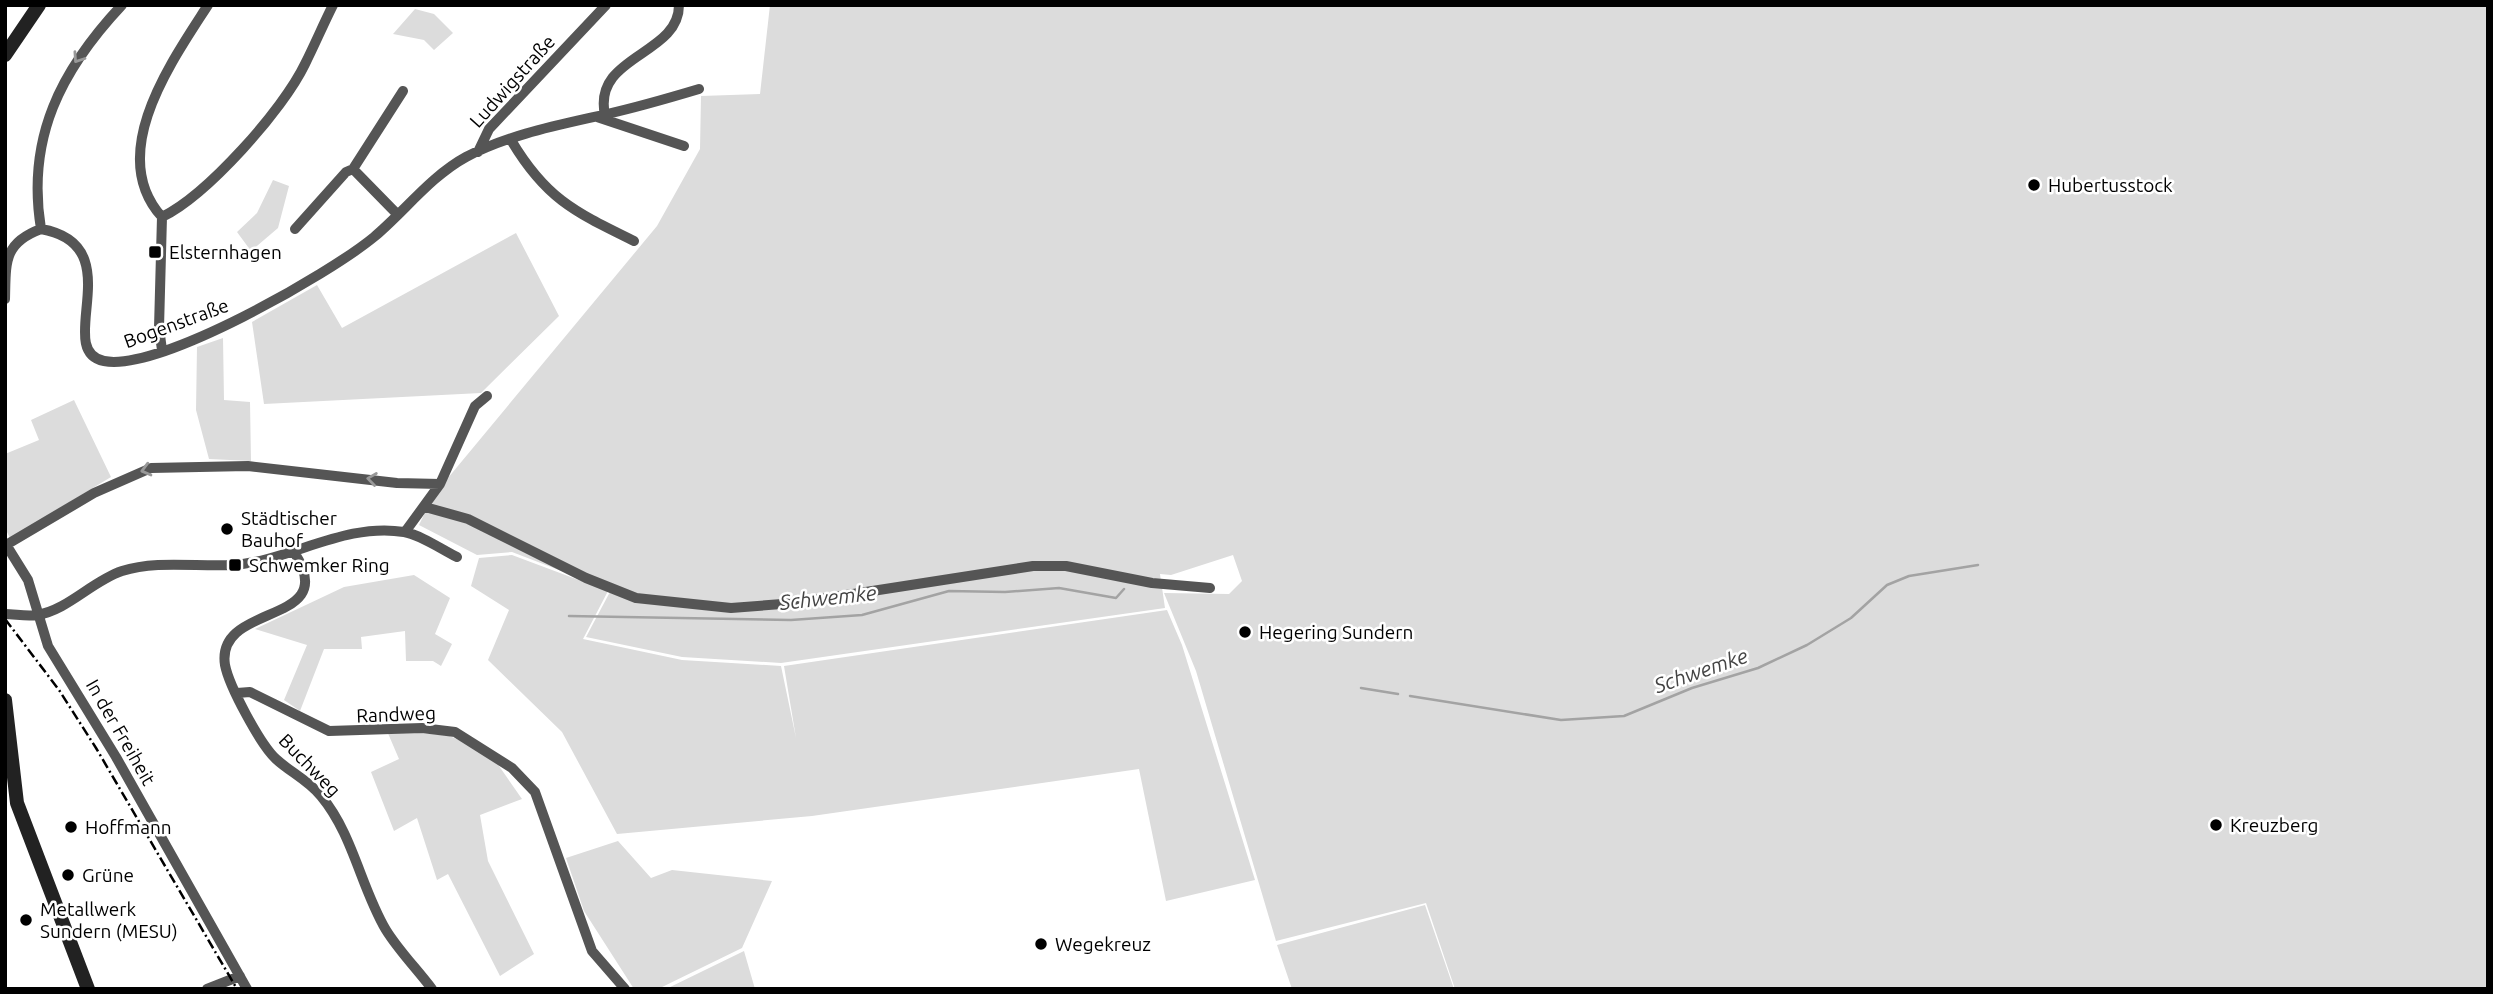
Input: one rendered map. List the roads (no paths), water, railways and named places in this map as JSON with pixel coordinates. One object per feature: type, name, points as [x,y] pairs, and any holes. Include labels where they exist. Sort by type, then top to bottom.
[{"type":"main road","points":[[5,55],[39,5]]},
{"type":"main road","points":[[5,700],[17,803],[88,989]]},
{"type":"street","points":[[5,299],[9,253],[16,242],[41,229],[38,167],[52,109],[73,63],[122,5]]},
{"type":"street","points":[[162,350],[159,328],[162,217],[148,198],[143,185],[140,149],[156,91],[167,67],[208,5]]},
{"type":"street","points":[[162,217],[201,193],[247,142],[291,87],[333,5]]},
{"type":"street","name":"Ludwigstraße","points":[[478,152],[483,137],[498,119],[606,5]]},
{"type":"street","points":[[600,116],[611,78],[634,57],[666,35],[675,25],[679,5]]},
{"type":"street","name":"Bogenstraße","points":[[41,229],[68,237],[86,261],[90,284],[83,321],[84,342],[92,355],[102,361],[135,360],[247,315],[322,275],[464,158],[543,127],[600,116],[699,89]]},
{"type":"street","points":[[295,229],[346,172],[354,169],[403,91]]},
{"type":"street","name":"Bogenstraße","points":[[600,116],[684,146]]},
{"type":"street","points":[[512,139],[530,171],[550,192],[576,212],[634,241]]},
{"type":"street","points":[[354,169],[398,215]]},
{"type":"street","points":[[405,532],[440,484],[469,417],[475,406],[487,396]]},
{"type":"street","points":[[6,544],[94,493],[151,468],[276,468],[397,483],[440,484]]},
{"type":"street","points":[[425,507],[468,519],[576,573],[636,598],[731,608],[795,603],[1032,566],[1066,566],[1153,583],[1210,588]]},
{"type":"street","points":[[5,614],[36,615],[56,609],[104,578],[123,570],[147,566],[235,565],[294,552],[342,537],[405,532],[457,557]]},
{"type":"street","name":"In der Freiheit","points":[[6,544],[28,580],[36,615],[48,646],[247,989]]},
{"type":"street","name":"Buchweg","points":[[294,552],[306,571],[307,583],[301,595],[236,632],[226,646],[225,666],[272,755],[310,784],[327,804],[387,930],[432,989]]},
{"type":"street","name":"Randweg","points":[[237,693],[250,692],[337,732],[398,728],[455,732],[512,768],[535,792],[592,951],[625,989]]},
{"type":"street","points":[[207,989],[240,976]]},
{"type":"waterway","name":"Schwemke","points":[[1410,696],[1561,720],[1624,716],[1692,688],[1758,668],[1807,645],[1851,618],[1887,585],[1909,576],[1978,565]]},
{"type":"waterway","name":"Schwemke","points":[[569,616],[791,620],[862,615],[949,591],[1005,592],[1059,588],[1116,598],[1124,589]]},
{"type":"waterway","name":"Schwemke","points":[[1361,688],[1398,694]]},
{"type":"railway","points":[[5,619],[59,690],[96,748],[237,989]]},
{"type":"place","name":"Hubertusstock","points":[[2034,185]]},
{"type":"place","name":"Elsternhagen","points":[[155,252]]},
{"type":"place","name":"Städtischer Bauhof","points":[[227,529]]},
{"type":"place","name":"Schwemker Ring","points":[[235,565]]},
{"type":"place","name":"Hegering Sundern","points":[[1245,632]]},
{"type":"place","name":"Kreuzberg","points":[[2216,825]]},
{"type":"place","name":"Hoffmann","points":[[71,827]]},
{"type":"place","name":"Grüne","points":[[68,875]]},
{"type":"place","name":"Metallwerk Sundern (MESU)","points":[[26,920]]},
{"type":"place","name":"Wegekreuz","points":[[1041,944]]}]
